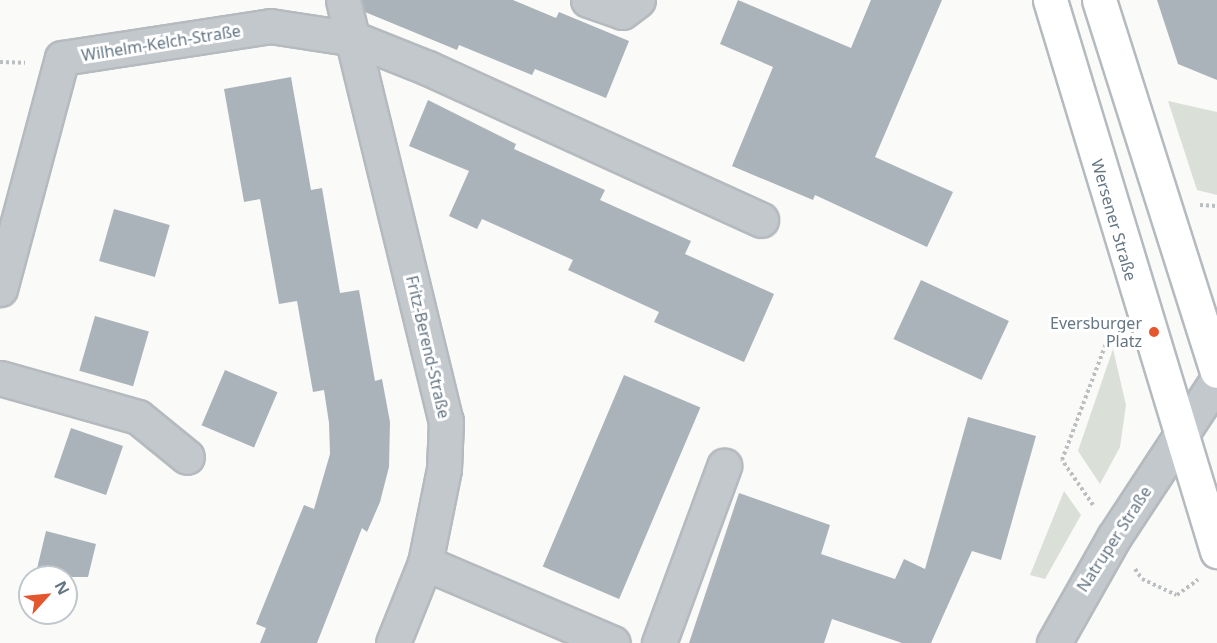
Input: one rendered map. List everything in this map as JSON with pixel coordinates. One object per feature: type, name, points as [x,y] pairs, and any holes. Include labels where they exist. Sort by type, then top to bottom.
[{"type":"main road","name":"Wersener Straße","points":[[1050,0],[1213,561]]},
{"type":"main road","points":[[1099,0],[1217,371]]},
{"type":"street","name":"Fritz-Berend-Straße","points":[[343,0],[355,39],[446,421],[444,469],[425,563]]},
{"type":"street","points":[[588,0],[622,12],[638,0]]},
{"type":"street","name":"Wilhelm-Kelch-Straße","points":[[0,290],[62,58],[270,26],[355,39]]},
{"type":"street","points":[[355,39],[761,220]]},
{"type":"street","points":[[0,378],[138,417],[187,458]]},
{"type":"street","points":[[1179,439],[1217,380]]},
{"type":"street","name":"Natruper Straße","points":[[1054,643],[1114,537],[1179,439]]},
{"type":"street","points":[[658,643],[724,466]]},
{"type":"street","points":[[393,643],[425,563],[614,643]]},
{"type":"path","points":[[1174,238],[1203,202],[1217,206]]},
{"type":"path","points":[[1135,289],[1104,342],[1062,460],[1142,579],[1177,596],[1213,561]]},
{"type":"shaded area","points":[[1168,101],[1217,112],[1217,195],[1197,190]]},
{"type":"shaded area","points":[[1113,349],[1126,405],[1120,447],[1100,484],[1078,451]]},
{"type":"shaded area","points":[[1064,491],[1081,515],[1045,579],[1030,575]]},
{"type":"building","points":[[362,0],[513,0],[556,18],[559,12],[629,41],[606,98],[535,69],[532,75],[459,45],[457,50],[365,12]]},
{"type":"building","points":[[738,0],[851,48],[871,0],[942,0],[875,157],[953,192],[927,247],[815,195],[813,200],[732,166],[773,67],[720,44]]},
{"type":"building","points":[[1157,0],[1217,0],[1217,80],[1178,64]]},
{"type":"building","points":[[291,77],[311,190],[322,188],[340,293],[359,290],[375,381],[382,379],[390,422],[389,467],[380,502],[367,532],[362,528],[317,643],[260,643],[266,628],[256,624],[304,505],[314,509],[330,454],[329,423],[324,390],[313,392],[297,301],[279,304],[260,199],[244,202],[224,89]]},
{"type":"building","points":[[428,100],[516,144],[514,149],[605,190],[600,200],[691,241],[685,254],[774,294],[744,362],[654,322],[659,312],[568,270],[573,260],[482,219],[477,229],[449,216],[469,171],[409,146]]},
{"type":"building","points":[[114,209],[170,225],[155,277],[99,261]]},
{"type":"building","points":[[921,280],[1009,321],[981,380],[894,339]]},
{"type":"building","points":[[95,316],[149,331],[133,386],[79,371]]},
{"type":"building","points":[[225,370],[277,392],[254,448],[202,425]]},
{"type":"building","points":[[624,375],[700,407],[619,599],[543,566]]},
{"type":"building","points":[[968,417],[1036,436],[1001,560],[972,551],[931,643],[902,643],[832,619],[824,643],[689,643],[739,493],[830,525],[821,554],[895,579],[904,559],[925,569]]},
{"type":"building","points":[[71,428],[123,446],[106,495],[54,477]]},
{"type":"building","points":[[46,531],[96,544],[88,577],[78,577],[78,565],[38,565]]},
{"type":"place","name":"Eversburger Platz","points":[[1154,332]]}]
